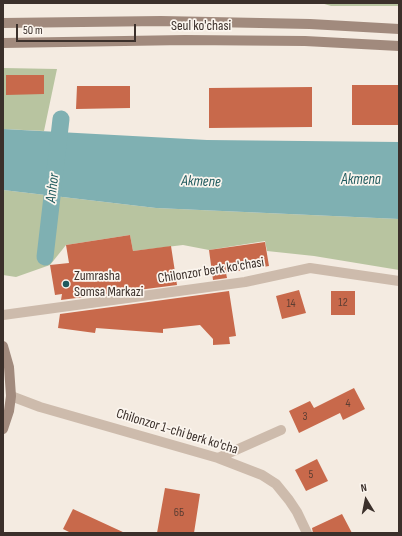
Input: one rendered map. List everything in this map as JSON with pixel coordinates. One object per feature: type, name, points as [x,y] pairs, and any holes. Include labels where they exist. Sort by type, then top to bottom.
[{"type":"main road","name":"Seul ko'chasi","points":[[3,23],[169,21],[310,24],[399,29]]},
{"type":"main road","name":"Seul ko'chasi","points":[[3,43],[179,40],[305,41],[399,46]]},
{"type":"main road","points":[[3,346],[9,367],[11,396],[3,429]]},
{"type":"street","name":"Chilonzor berk ko'chasi","points":[[3,315],[245,282],[310,268],[399,281]]},
{"type":"street","name":"Chilonzor 1-chi berk ko'cha","points":[[11,396],[40,407],[218,458],[258,473],[276,484],[297,512],[307,533]]},
{"type":"street","points":[[218,458],[281,430]]},
{"type":"green space","points":[[321,3],[399,3],[399,6],[331,6]]},
{"type":"green space","points":[[3,68],[57,69],[44,131],[3,129]]},
{"type":"green space","points":[[3,190],[156,208],[399,219],[399,270],[314,256],[267,251],[265,241],[209,250],[183,245],[133,251],[130,235],[66,245],[50,265],[16,277],[3,275]]},
{"type":"water","name":"Актепа","points":[[3,129],[207,140],[399,142],[399,219],[156,208],[3,190]]},
{"type":"building","points":[[6,75],[44,75],[44,94],[6,95]]},
{"type":"building","points":[[352,85],[399,85],[399,125],[352,125]]},
{"type":"building","points":[[77,86],[130,86],[130,108],[76,109]]},
{"type":"building","points":[[312,87],[312,127],[209,128],[209,88]]},
{"type":"building","points":[[130,235],[133,251],[171,246],[177,285],[61,300],[62,294],[55,295],[50,265],[69,263],[66,245]]},
{"type":"building","points":[[265,242],[269,266],[226,273],[227,278],[213,280],[209,250]]},
{"type":"building","points":[[299,290],[306,313],[282,319],[276,296]]},
{"type":"building","points":[[229,291],[236,336],[229,337],[230,344],[213,345],[213,339],[200,325],[163,329],[163,333],[96,328],[95,333],[58,328],[60,314]]},
{"type":"building","points":[[331,291],[355,291],[355,315],[331,315]]},
{"type":"building","points":[[354,388],[365,409],[343,420],[340,413],[299,433],[289,411],[310,401],[314,408]]},
{"type":"building","points":[[317,459],[328,481],[306,491],[295,470]]},
{"type":"building","points":[[165,488],[200,494],[194,533],[157,533]]},
{"type":"building","points":[[73,509],[125,533],[71,533],[63,529]]},
{"type":"building","points":[[342,514],[352,533],[313,533],[312,528]]},
{"type":"waterway","name":"Anhor","points":[[45,257],[61,119]]},
{"type":"place","name":"Zumrasha Somsa Markazi","points":[[66,284]]},
{"type":"water label","name":"Актепе","points":[[201,182]]}]
